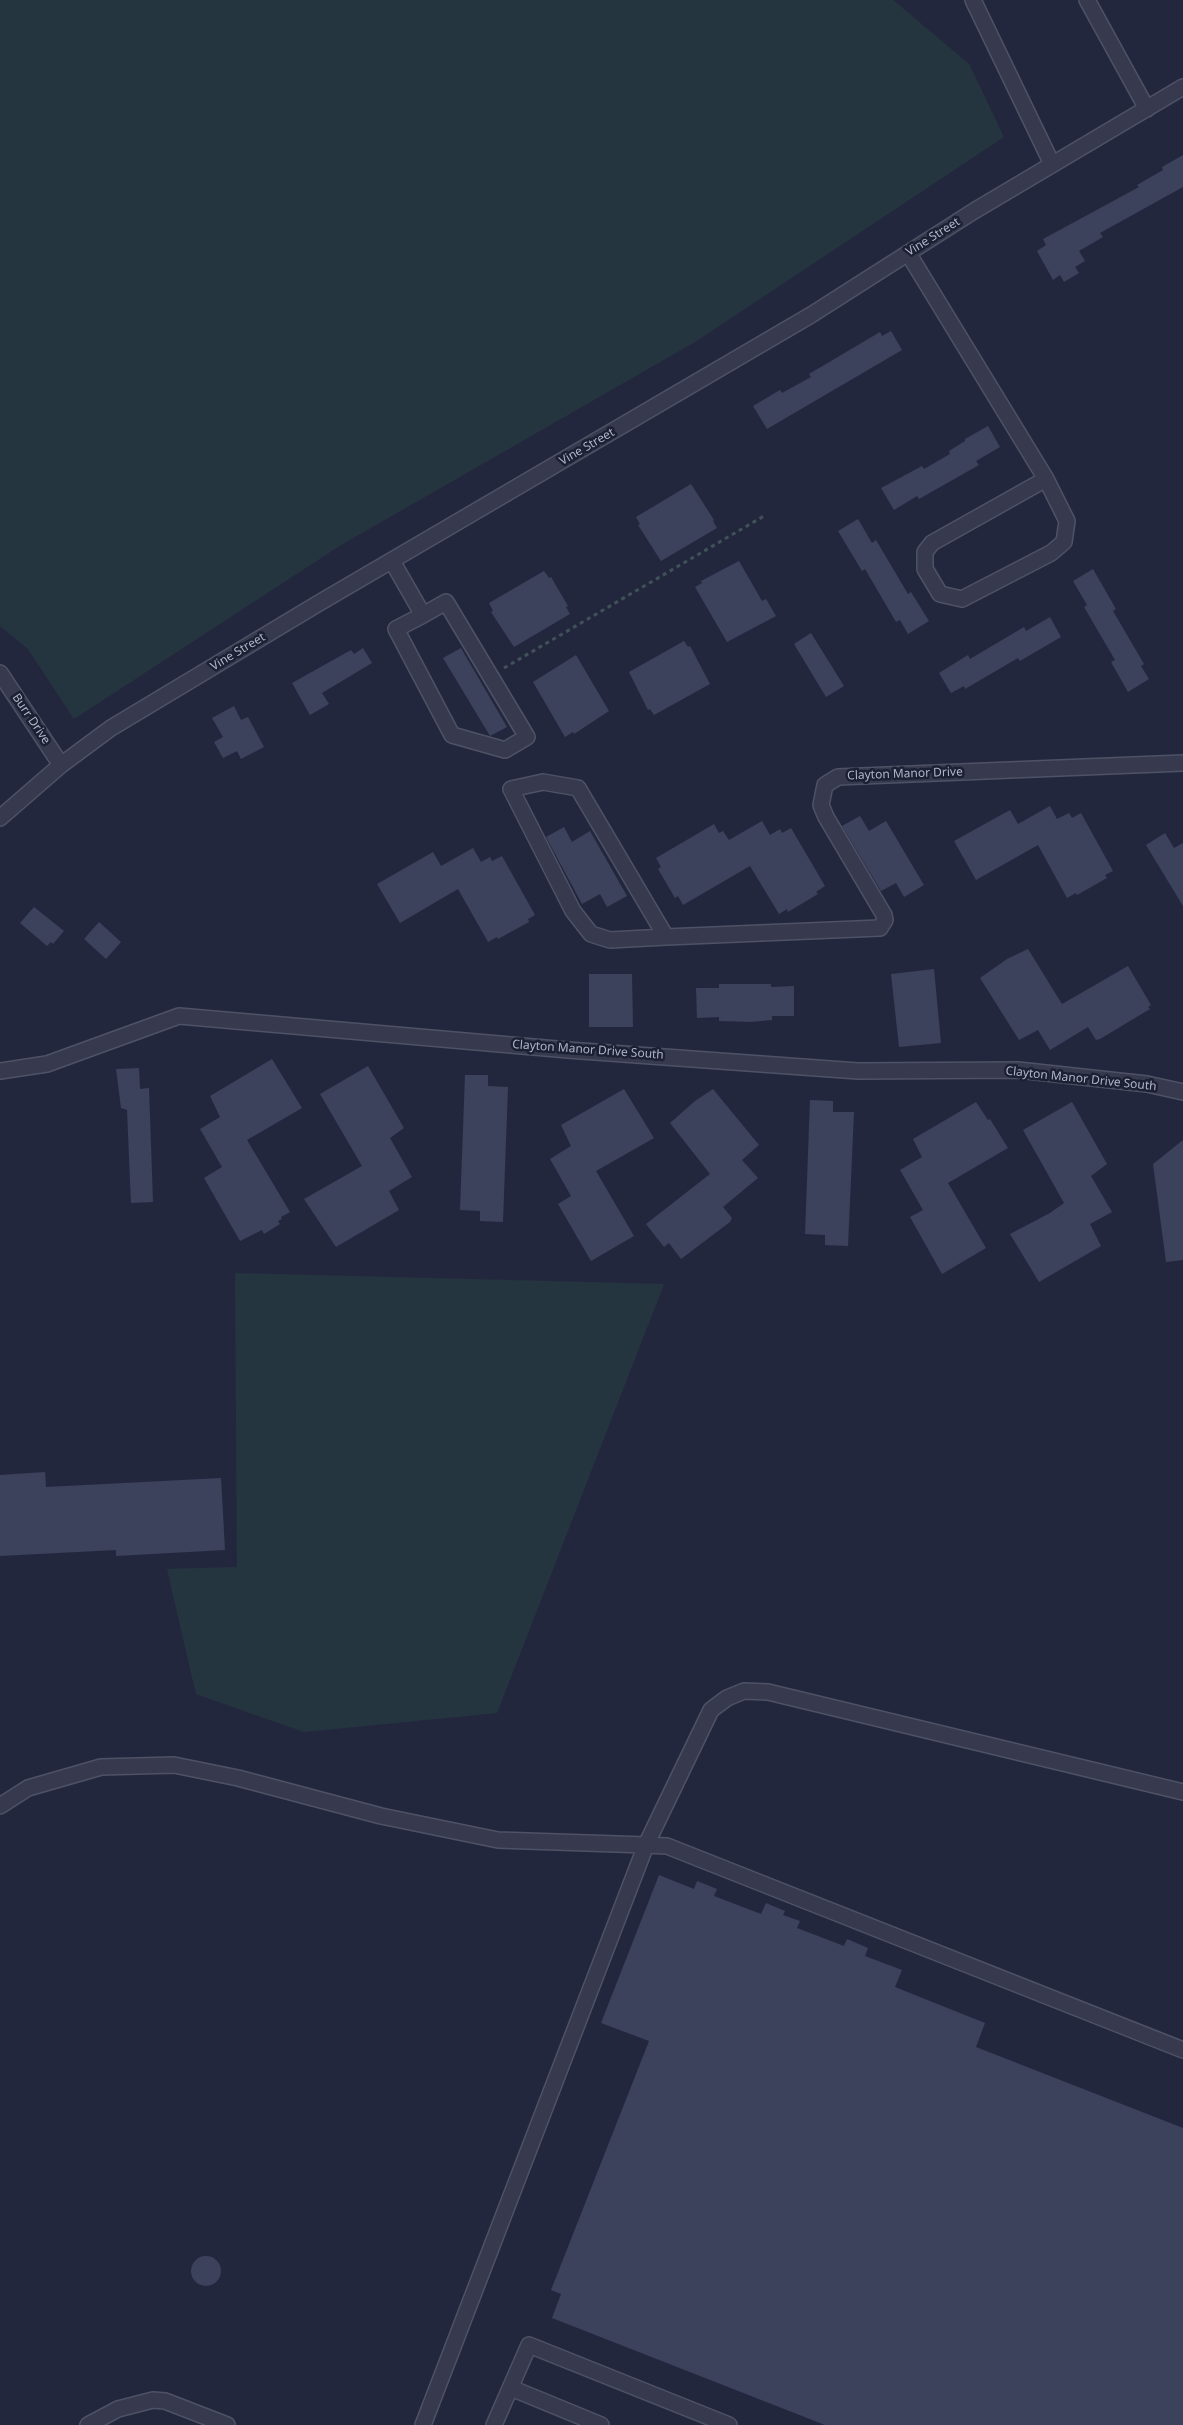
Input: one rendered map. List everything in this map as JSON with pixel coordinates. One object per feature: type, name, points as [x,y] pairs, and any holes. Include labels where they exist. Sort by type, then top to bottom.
[{"type":"street","points":[[973,0],[1052,164]]},
{"type":"street","points":[[1087,0],[1147,109]]},
{"type":"street","name":"Vine Street","points":[[0,818],[61,765],[111,728],[811,315],[1052,164],[1183,87]]},
{"type":"street","points":[[908,253],[1046,478],[1068,521],[1064,542],[1051,554],[962,598],[940,594],[925,569],[925,552],[932,543],[1046,478]]},
{"type":"street","points":[[392,562],[423,616]]},
{"type":"street","points":[[446,602],[527,737],[505,750],[452,735],[396,629],[423,616],[446,602]]},
{"type":"street","name":"Burr Drive","points":[[0,675],[61,765]]},
{"type":"street","name":"Clayton Manor Drive","points":[[666,937],[578,788],[543,782],[512,790],[572,911],[591,934],[610,940],[880,928],[885,920],[884,915],[826,817],[821,805],[825,786],[831,779],[838,777],[1183,763]]},
{"type":"street","name":"Clayton Manor Drive South","points":[[0,1072],[46,1064],[180,1016],[559,1049],[858,1070],[1018,1070],[1147,1084],[1183,1092]]},
{"type":"street","points":[[423,2425],[646,1845],[711,1710],[727,1698],[744,1691],[768,1692],[1183,1792]]},
{"type":"street","points":[[0,1806],[28,1788],[102,1766],[174,1765],[238,1778],[381,1816],[498,1840],[667,1846],[1183,2050]]},
{"type":"street","points":[[494,2425],[529,2345],[729,2425]]},
{"type":"street","points":[[511,2388],[601,2425]]},
{"type":"street","points":[[88,2425],[118,2410],[153,2400],[164,2401],[227,2425]]},
{"type":"path","points":[[491,676],[764,516]]},
{"type":"shaded area","points":[[0,0],[893,0],[969,64],[1004,137],[695,342],[341,545],[74,719],[28,649],[0,626]]},
{"type":"shaded area","points":[[235,1273],[664,1284],[497,1713],[304,1732],[196,1694],[167,1569],[237,1567]]},
{"type":"building","points":[[1183,155],[1183,187],[1100,233],[1103,237],[1079,251],[1085,261],[1075,267],[1079,273],[1064,282],[1060,275],[1053,280],[1037,251],[1046,245],[1043,239],[1139,187],[1137,185],[1163,170],[1162,167]]},
{"type":"building","points":[[891,331],[902,350],[767,429],[753,406],[780,390],[782,393],[811,377],[809,374],[880,332],[882,336]]},
{"type":"building","points":[[988,426],[1000,447],[976,461],[979,465],[919,499],[917,496],[894,510],[881,488],[922,466],[924,469],[950,454],[949,451],[965,441],[965,439]]},
{"type":"building","points":[[691,484],[717,528],[661,561],[638,525],[640,524],[636,517]]},
{"type":"building","points":[[858,519],[872,543],[876,540],[908,594],[911,592],[929,621],[908,634],[900,620],[896,622],[865,569],[862,571],[838,531]]},
{"type":"building","points":[[739,561],[762,601],[766,599],[776,616],[727,642],[695,587],[702,583],[701,581]]},
{"type":"building","points":[[1093,569],[1116,609],[1113,611],[1144,664],[1141,666],[1149,679],[1128,692],[1111,662],[1115,660],[1084,607],[1087,605],[1073,581]]},
{"type":"building","points":[[544,571],[549,578],[551,577],[568,606],[566,607],[570,614],[514,647],[491,612],[493,611],[489,603]]},
{"type":"building","points":[[1050,617],[1061,637],[1020,661],[1018,658],[965,689],[964,686],[951,693],[939,673],[968,655],[970,659],[1024,627],[1026,631]]},
{"type":"building","points":[[811,633],[844,686],[826,697],[794,644]]},
{"type":"building","points":[[684,641],[688,647],[690,646],[710,684],[654,715],[650,709],[648,710],[629,672]]},
{"type":"building","points":[[363,648],[372,663],[322,693],[329,704],[310,715],[292,683],[351,650],[354,654]]},
{"type":"building","points":[[461,648],[507,727],[490,736],[443,658]]},
{"type":"building","points":[[576,655],[609,711],[574,734],[573,732],[565,737],[533,682]]},
{"type":"building","points":[[234,706],[241,720],[248,717],[264,747],[241,759],[237,751],[223,758],[214,742],[223,737],[212,718]]},
{"type":"building","points":[[1050,806],[1057,819],[1069,813],[1072,818],[1081,813],[1113,871],[1105,875],[1107,878],[1077,895],[1076,893],[1067,898],[1038,845],[976,880],[954,841],[1010,810],[1018,824]]},
{"type":"building","points":[[860,816],[869,831],[886,821],[924,885],[904,897],[896,883],[881,891],[842,826]]},
{"type":"building","points":[[762,821],[770,835],[780,829],[782,833],[791,828],[825,886],[816,892],[818,894],[788,912],[787,909],[779,914],[750,866],[683,905],[678,896],[675,898],[658,869],[661,867],[656,858],[714,824],[719,833],[723,831],[729,840]]},
{"type":"building","points":[[564,827],[572,842],[590,831],[627,896],[607,907],[600,894],[582,904],[546,837]]},
{"type":"building","points":[[1165,833],[1174,848],[1183,843],[1183,906],[1146,845]]},
{"type":"building","points":[[473,848],[481,862],[490,857],[492,861],[502,856],[535,915],[528,919],[529,922],[498,939],[497,937],[488,942],[458,889],[400,923],[377,884],[433,852],[441,866]]},
{"type":"building","points":[[34,907],[64,931],[53,944],[51,942],[47,946],[20,923]]},
{"type":"building","points":[[99,922],[121,942],[106,959],[84,939]]},
{"type":"building","points":[[1028,949],[1062,1004],[1128,966],[1151,1005],[1148,1007],[1150,1009],[1096,1040],[1088,1027],[1050,1050],[1038,1030],[1019,1040],[980,978],[1007,959]]},
{"type":"building","points":[[934,969],[941,1043],[899,1047],[891,974]]},
{"type":"building","points":[[589,974],[632,974],[633,1027],[589,1027]]},
{"type":"building","points":[[719,984],[771,984],[771,987],[794,986],[794,1016],[772,1016],[772,1020],[751,1022],[719,1021],[719,1017],[697,1018],[696,988],[719,988]]},
{"type":"building","points":[[272,1059],[302,1108],[247,1140],[290,1212],[281,1217],[282,1219],[278,1221],[280,1224],[264,1234],[262,1230],[240,1241],[204,1178],[222,1167],[200,1129],[220,1117],[210,1096]]},
{"type":"building","points":[[368,1066],[404,1128],[390,1138],[412,1177],[389,1191],[399,1210],[336,1247],[304,1199],[362,1166],[320,1094]]},
{"type":"building","points":[[139,1068],[140,1089],[149,1088],[153,1202],[131,1203],[127,1110],[121,1108],[116,1069]]},
{"type":"building","points":[[465,1075],[488,1075],[488,1086],[508,1087],[503,1222],[480,1221],[480,1211],[460,1210]]},
{"type":"building","points":[[624,1089],[654,1138],[596,1171],[634,1236],[591,1261],[558,1204],[571,1196],[550,1159],[571,1146],[561,1125]]},
{"type":"building","points":[[713,1089],[759,1145],[742,1160],[758,1178],[723,1207],[732,1218],[730,1222],[681,1259],[669,1243],[664,1247],[646,1224],[710,1174],[670,1123],[695,1101]]},
{"type":"building","points":[[810,1100],[833,1101],[833,1112],[854,1112],[848,1246],[825,1245],[825,1235],[805,1234]]},
{"type":"building","points":[[976,1102],[988,1120],[990,1119],[1008,1148],[948,1183],[986,1248],[942,1274],[910,1217],[923,1210],[900,1170],[922,1157],[913,1139]]},
{"type":"building","points":[[1072,1102],[1107,1164],[1091,1176],[1112,1212],[1090,1224],[1101,1246],[1039,1282],[1010,1234],[1050,1213],[1064,1203],[1023,1130]]},
{"type":"building","points":[[1183,1140],[1183,1260],[1166,1262],[1153,1164]]},
{"type":"building","points":[[45,1472],[46,1487],[221,1478],[225,1550],[116,1556],[116,1550],[0,1556],[0,1475]]},
{"type":"building","points":[[659,1875],[694,1889],[697,1881],[717,1889],[714,1896],[761,1914],[766,1903],[785,1911],[783,1915],[800,1921],[797,1928],[844,1946],[847,1939],[868,1948],[865,1956],[902,1970],[895,1987],[985,2023],[976,2047],[1183,2128],[1183,2425],[825,2425],[552,2318],[561,2294],[551,2290],[649,2041],[601,2023]]},
{"type":"building","points":[[206,2256],[217,2260],[221,2271],[217,2282],[206,2286],[195,2282],[191,2271],[195,2260]]}]
